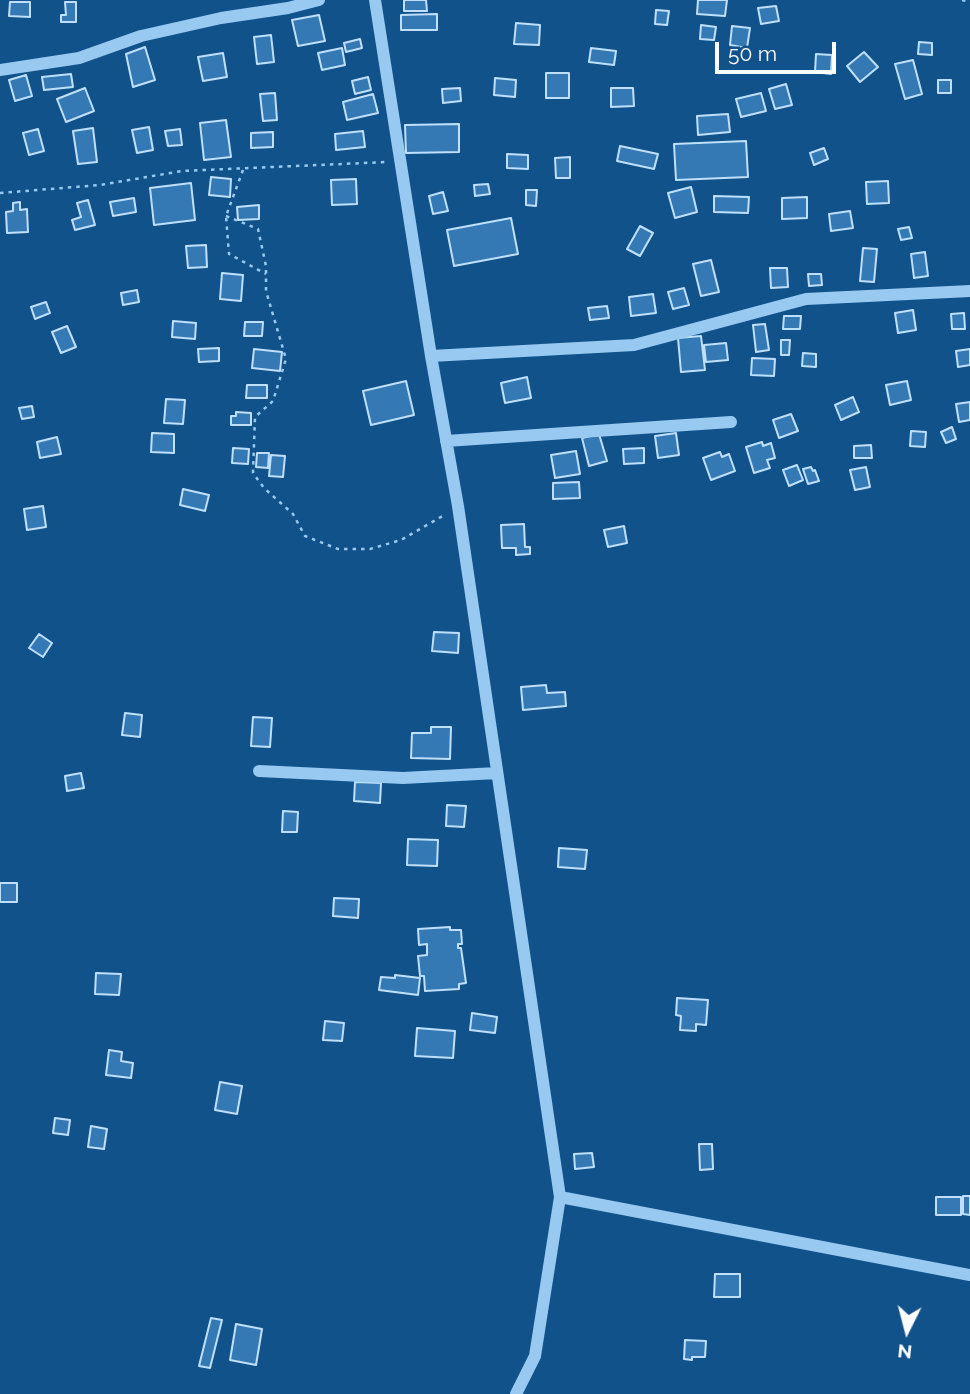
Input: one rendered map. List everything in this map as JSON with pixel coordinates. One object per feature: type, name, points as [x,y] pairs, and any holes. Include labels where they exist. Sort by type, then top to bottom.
[{"type":"street","points":[[0,70],[79,58],[141,36],[319,0]]},
{"type":"street","points":[[375,0],[457,506],[560,1197],[535,1356],[516,1394]]},
{"type":"street","points":[[431,356],[634,345],[806,299],[970,291]]},
{"type":"street","points":[[446,441],[731,422]]},
{"type":"street","points":[[259,771],[403,778],[497,773]]},
{"type":"street","points":[[560,1197],[970,1275]]},
{"type":"path","points":[[962,0],[970,2]]},
{"type":"path","points":[[0,193],[100,185],[181,171],[400,161]]},
{"type":"path","points":[[243,169],[226,216],[229,254],[266,274]]},
{"type":"path","points":[[226,216],[258,229],[266,274],[266,291],[286,359],[273,401],[255,416],[253,474],[264,488],[293,514],[305,536],[338,549],[370,549],[401,540],[457,506]]},
{"type":"building","points":[[404,0],[426,0],[427,11],[404,11]]},
{"type":"building","points":[[698,0],[727,0],[725,16],[697,14]]},
{"type":"building","points":[[10,2],[30,2],[30,17],[9,16]]},
{"type":"building","points":[[65,2],[76,2],[76,22],[61,22],[61,15],[66,15]]},
{"type":"building","points":[[776,6],[779,21],[761,24],[758,8]]},
{"type":"building","points":[[656,10],[669,11],[667,25],[655,24]]},
{"type":"building","points":[[437,14],[437,30],[401,30],[401,15]]},
{"type":"building","points":[[319,15],[325,41],[298,46],[292,20]]},
{"type":"building","points":[[516,23],[540,25],[539,45],[514,44]]},
{"type":"building","points":[[701,25],[716,27],[714,40],[700,39]]},
{"type":"building","points":[[732,26],[750,28],[747,48],[730,45]]},
{"type":"building","points":[[271,35],[274,62],[257,64],[254,37]]},
{"type":"building","points":[[360,39],[362,48],[346,52],[344,43]]},
{"type":"building","points":[[919,42],[932,43],[932,55],[918,54]]},
{"type":"building","points":[[145,47],[155,80],[133,87],[126,54]]},
{"type":"building","points":[[342,48],[345,65],[322,70],[318,53]]},
{"type":"building","points":[[591,48],[616,51],[614,65],[589,62]]},
{"type":"building","points":[[864,52],[878,67],[860,82],[847,66]]},
{"type":"building","points":[[223,53],[227,77],[203,81],[198,57]]},
{"type":"building","points":[[816,54],[832,55],[831,74],[815,72]]},
{"type":"building","points":[[913,60],[922,94],[905,99],[895,64]]},
{"type":"building","points":[[546,73],[569,73],[569,98],[546,98]]},
{"type":"building","points":[[71,74],[73,87],[44,90],[42,77]]},
{"type":"building","points":[[26,75],[32,96],[15,101],[9,80]]},
{"type":"building","points":[[368,77],[371,90],[355,94],[352,81]]},
{"type":"building","points":[[495,78],[516,80],[515,97],[494,95]]},
{"type":"building","points":[[938,80],[951,80],[951,93],[938,93]]},
{"type":"building","points":[[786,84],[792,105],[775,109],[769,89]]},
{"type":"building","points":[[85,88],[94,111],[66,122],[57,99]]},
{"type":"building","points":[[460,88],[461,101],[443,103],[442,89]]},
{"type":"building","points":[[611,88],[633,88],[634,106],[611,107]]},
{"type":"building","points":[[275,93],[277,120],[263,121],[260,94]]},
{"type":"building","points":[[761,93],[766,111],[741,117],[736,99]]},
{"type":"building","points":[[373,94],[378,113],[347,120],[343,102]]},
{"type":"building","points":[[728,114],[730,132],[698,135],[697,116]]},
{"type":"building","points":[[226,120],[231,157],[204,160],[200,123]]},
{"type":"building","points":[[459,124],[459,152],[406,153],[405,125]]},
{"type":"building","points":[[149,127],[153,150],[137,153],[132,130]]},
{"type":"building","points":[[93,128],[97,162],[78,164],[73,131]]},
{"type":"building","points":[[38,129],[44,151],[29,155],[23,133]]},
{"type":"building","points":[[180,129],[182,145],[168,146],[165,131]]},
{"type":"building","points":[[363,131],[365,147],[336,150],[335,134]]},
{"type":"building","points":[[273,132],[273,147],[251,148],[251,133]]},
{"type":"building","points":[[746,141],[748,177],[676,180],[674,144]]},
{"type":"building","points":[[620,146],[658,154],[654,169],[617,161]]},
{"type":"building","points":[[824,148],[828,159],[814,165],[810,153]]},
{"type":"building","points":[[507,154],[528,155],[528,169],[507,168]]},
{"type":"building","points":[[570,157],[570,178],[556,178],[555,158]]},
{"type":"building","points":[[211,177],[231,179],[230,197],[209,195]]},
{"type":"building","points":[[356,179],[357,204],[332,205],[331,180]]},
{"type":"building","points":[[888,181],[889,203],[867,204],[866,182]]},
{"type":"building","points":[[191,183],[195,220],[154,225],[150,188]]},
{"type":"building","points":[[488,184],[490,194],[475,196],[474,185]]},
{"type":"building","points":[[691,187],[697,212],[675,218],[668,193]]},
{"type":"building","points":[[526,190],[537,190],[536,206],[526,205]]},
{"type":"building","points":[[443,192],[448,211],[433,214],[429,196]]},
{"type":"building","points":[[714,196],[749,197],[748,213],[714,212]]},
{"type":"building","points":[[807,197],[807,218],[782,219],[782,198]]},
{"type":"building","points":[[134,198],[136,212],[113,216],[110,202]]},
{"type":"building","points":[[88,200],[95,225],[75,230],[72,220],[81,217],[77,203]]},
{"type":"building","points":[[20,202],[20,210],[27,209],[28,232],[7,233],[6,212],[13,211],[13,203]]},
{"type":"building","points":[[259,205],[259,219],[238,220],[237,207]]},
{"type":"building","points":[[850,211],[853,228],[831,231],[829,214]]},
{"type":"building","points":[[511,218],[518,254],[454,266],[447,230]]},
{"type":"building","points":[[640,226],[653,233],[640,256],[627,249]]},
{"type":"building","points":[[909,227],[912,238],[901,240],[898,229]]},
{"type":"building","points":[[206,245],[207,267],[188,268],[186,246]]},
{"type":"building","points":[[863,248],[877,249],[874,282],[860,281]]},
{"type":"building","points":[[925,252],[928,276],[914,278],[911,254]]},
{"type":"building","points":[[711,260],[719,292],[701,296],[693,264]]},
{"type":"building","points":[[770,268],[787,268],[788,287],[771,288]]},
{"type":"building","points":[[222,273],[243,275],[241,301],[220,299]]},
{"type":"building","points":[[808,274],[821,274],[822,285],[809,286]]},
{"type":"building","points":[[684,288],[689,305],[673,309],[668,292]]},
{"type":"building","points":[[137,290],[139,302],[123,305],[121,293]]},
{"type":"building","points":[[653,294],[656,313],[631,316],[629,297]]},
{"type":"building","points":[[46,302],[50,313],[35,319],[31,307]]},
{"type":"building","points":[[607,306],[609,318],[590,320],[588,308]]},
{"type":"building","points":[[913,310],[916,330],[898,333],[895,313]]},
{"type":"building","points":[[964,313],[965,329],[952,329],[951,314]]},
{"type":"building","points":[[784,316],[801,316],[800,329],[783,329]]},
{"type":"building","points":[[173,321],[196,323],[195,339],[172,337]]},
{"type":"building","points":[[245,322],[263,322],[262,336],[244,336]]},
{"type":"building","points":[[765,324],[769,350],[756,352],[753,325]]},
{"type":"building","points":[[67,326],[76,347],[61,353],[52,332]]},
{"type":"building","points":[[701,336],[705,370],[681,372],[678,338]]},
{"type":"building","points":[[781,340],[790,340],[789,355],[781,355]]},
{"type":"building","points":[[726,343],[728,360],[706,362],[704,345]]},
{"type":"building","points":[[219,348],[219,361],[199,362],[198,349]]},
{"type":"building","points":[[254,349],[282,352],[280,371],[252,368]]},
{"type":"building","points":[[970,349],[970,365],[958,367],[956,351]]},
{"type":"building","points":[[803,353],[816,354],[816,367],[802,366]]},
{"type":"building","points":[[752,358],[775,359],[774,376],[751,375]]},
{"type":"building","points":[[527,377],[531,398],[505,403],[501,383]]},
{"type":"building","points":[[406,381],[414,415],[371,425],[363,391]]},
{"type":"building","points":[[907,381],[911,400],[890,405],[886,385]]},
{"type":"building","points":[[247,385],[267,385],[267,398],[246,398]]},
{"type":"building","points":[[853,397],[859,412],[841,420],[835,405]]},
{"type":"building","points":[[166,399],[185,400],[183,424],[164,423]]},
{"type":"building","points":[[970,402],[970,420],[959,422],[956,404]]},
{"type":"building","points":[[32,406],[34,417],[22,419],[19,408]]},
{"type":"building","points":[[236,412],[251,413],[251,425],[231,425],[231,416],[236,416]]},
{"type":"building","points":[[791,414],[798,431],[779,438],[773,420]]},
{"type":"building","points":[[952,427],[956,439],[946,443],[941,432]]},
{"type":"building","points":[[911,431],[926,432],[925,447],[910,446]]},
{"type":"building","points":[[152,433],[174,434],[174,453],[151,452]]},
{"type":"building","points":[[676,433],[679,455],[658,458],[655,436]]},
{"type":"building","points":[[599,434],[607,461],[589,466],[582,438]]},
{"type":"building","points":[[57,437],[61,454],[40,458],[37,442]]},
{"type":"building","points":[[762,442],[763,446],[771,443],[775,458],[767,460],[770,468],[754,473],[746,447]]},
{"type":"building","points":[[871,445],[872,458],[854,458],[854,446]]},
{"type":"building","points":[[233,448],[249,449],[248,464],[232,463]]},
{"type":"building","points":[[644,448],[644,463],[624,464],[623,449]]},
{"type":"building","points":[[576,451],[580,474],[555,478],[551,455]]},
{"type":"building","points":[[720,452],[722,457],[729,454],[735,471],[711,480],[703,458]]},
{"type":"building","points":[[257,453],[269,453],[268,468],[256,467]]},
{"type":"building","points":[[271,455],[285,456],[283,477],[269,476]]},
{"type":"building","points":[[797,465],[803,480],[789,486],[783,470]]},
{"type":"building","points":[[811,467],[819,481],[808,484],[803,469]]},
{"type":"building","points":[[866,467],[870,487],[855,490],[850,470]]},
{"type":"building","points":[[579,482],[580,498],[553,499],[553,483]]},
{"type":"building","points":[[183,489],[209,495],[205,511],[180,505]]},
{"type":"building","points":[[43,506],[46,527],[27,530],[24,509]]},
{"type":"building","points":[[524,524],[525,547],[530,547],[530,554],[516,555],[516,548],[502,548],[501,525]]},
{"type":"building","points":[[624,526],[627,543],[608,547],[604,530]]},
{"type":"building","points":[[434,632],[459,633],[458,653],[432,651]]},
{"type":"building","points":[[39,634],[52,643],[43,657],[29,648]]},
{"type":"building","points":[[546,685],[547,693],[565,692],[566,706],[523,710],[521,687]]},
{"type":"building","points":[[125,713],[142,715],[140,737],[122,735]]},
{"type":"building","points":[[253,717],[272,718],[270,747],[251,746]]},
{"type":"building","points":[[431,727],[451,727],[450,759],[411,758],[412,733],[431,733]]},
{"type":"building","points":[[81,773],[84,788],[67,791],[65,776]]},
{"type":"building","points":[[355,782],[381,783],[380,803],[354,801]]},
{"type":"building","points":[[447,805],[466,806],[464,827],[446,826]]},
{"type":"building","points":[[283,811],[298,812],[297,832],[282,832]]},
{"type":"building","points":[[408,839],[438,840],[437,866],[407,865]]},
{"type":"building","points":[[559,848],[587,850],[585,869],[558,867]]},
{"type":"building","points":[[0,883],[17,883],[17,902],[0,902]]},
{"type":"building","points":[[334,898],[359,899],[358,918],[333,916]]},
{"type":"building","points":[[450,927],[450,930],[461,930],[462,944],[458,944],[458,948],[461,948],[466,983],[459,984],[459,989],[425,991],[418,956],[427,955],[427,944],[419,945],[418,929]]},
{"type":"building","points":[[96,973],[121,974],[119,995],[95,994]]},
{"type":"building","points":[[395,975],[420,978],[418,995],[379,990],[381,977],[395,978]]},
{"type":"building","points":[[677,998],[708,1000],[706,1025],[696,1024],[696,1031],[680,1030],[681,1016],[676,1015]]},
{"type":"building","points":[[472,1013],[497,1017],[495,1033],[470,1030]]},
{"type":"building","points":[[325,1021],[344,1023],[342,1041],[323,1040]]},
{"type":"building","points":[[417,1028],[455,1031],[453,1058],[415,1056]]},
{"type":"building","points":[[109,1050],[122,1052],[121,1061],[133,1063],[131,1078],[106,1075]]},
{"type":"building","points":[[220,1082],[242,1086],[237,1114],[215,1110]]},
{"type":"building","points":[[55,1118],[70,1120],[68,1135],[53,1133]]},
{"type":"building","points":[[91,1126],[107,1129],[104,1149],[88,1147]]},
{"type":"building","points":[[699,1144],[712,1144],[713,1169],[700,1170]]},
{"type":"building","points":[[592,1153],[594,1167],[575,1169],[574,1154]]},
{"type":"building","points":[[963,1196],[970,1196],[970,1215],[963,1214]]},
{"type":"building","points":[[936,1197],[961,1197],[961,1215],[936,1215]]},
{"type":"building","points":[[715,1274],[740,1274],[740,1297],[714,1297]]},
{"type":"building","points":[[211,1318],[222,1320],[210,1368],[199,1366]]},
{"type":"building","points":[[236,1324],[262,1329],[256,1365],[230,1360]]},
{"type":"building","points":[[685,1340],[706,1341],[705,1357],[684,1359]]}]
